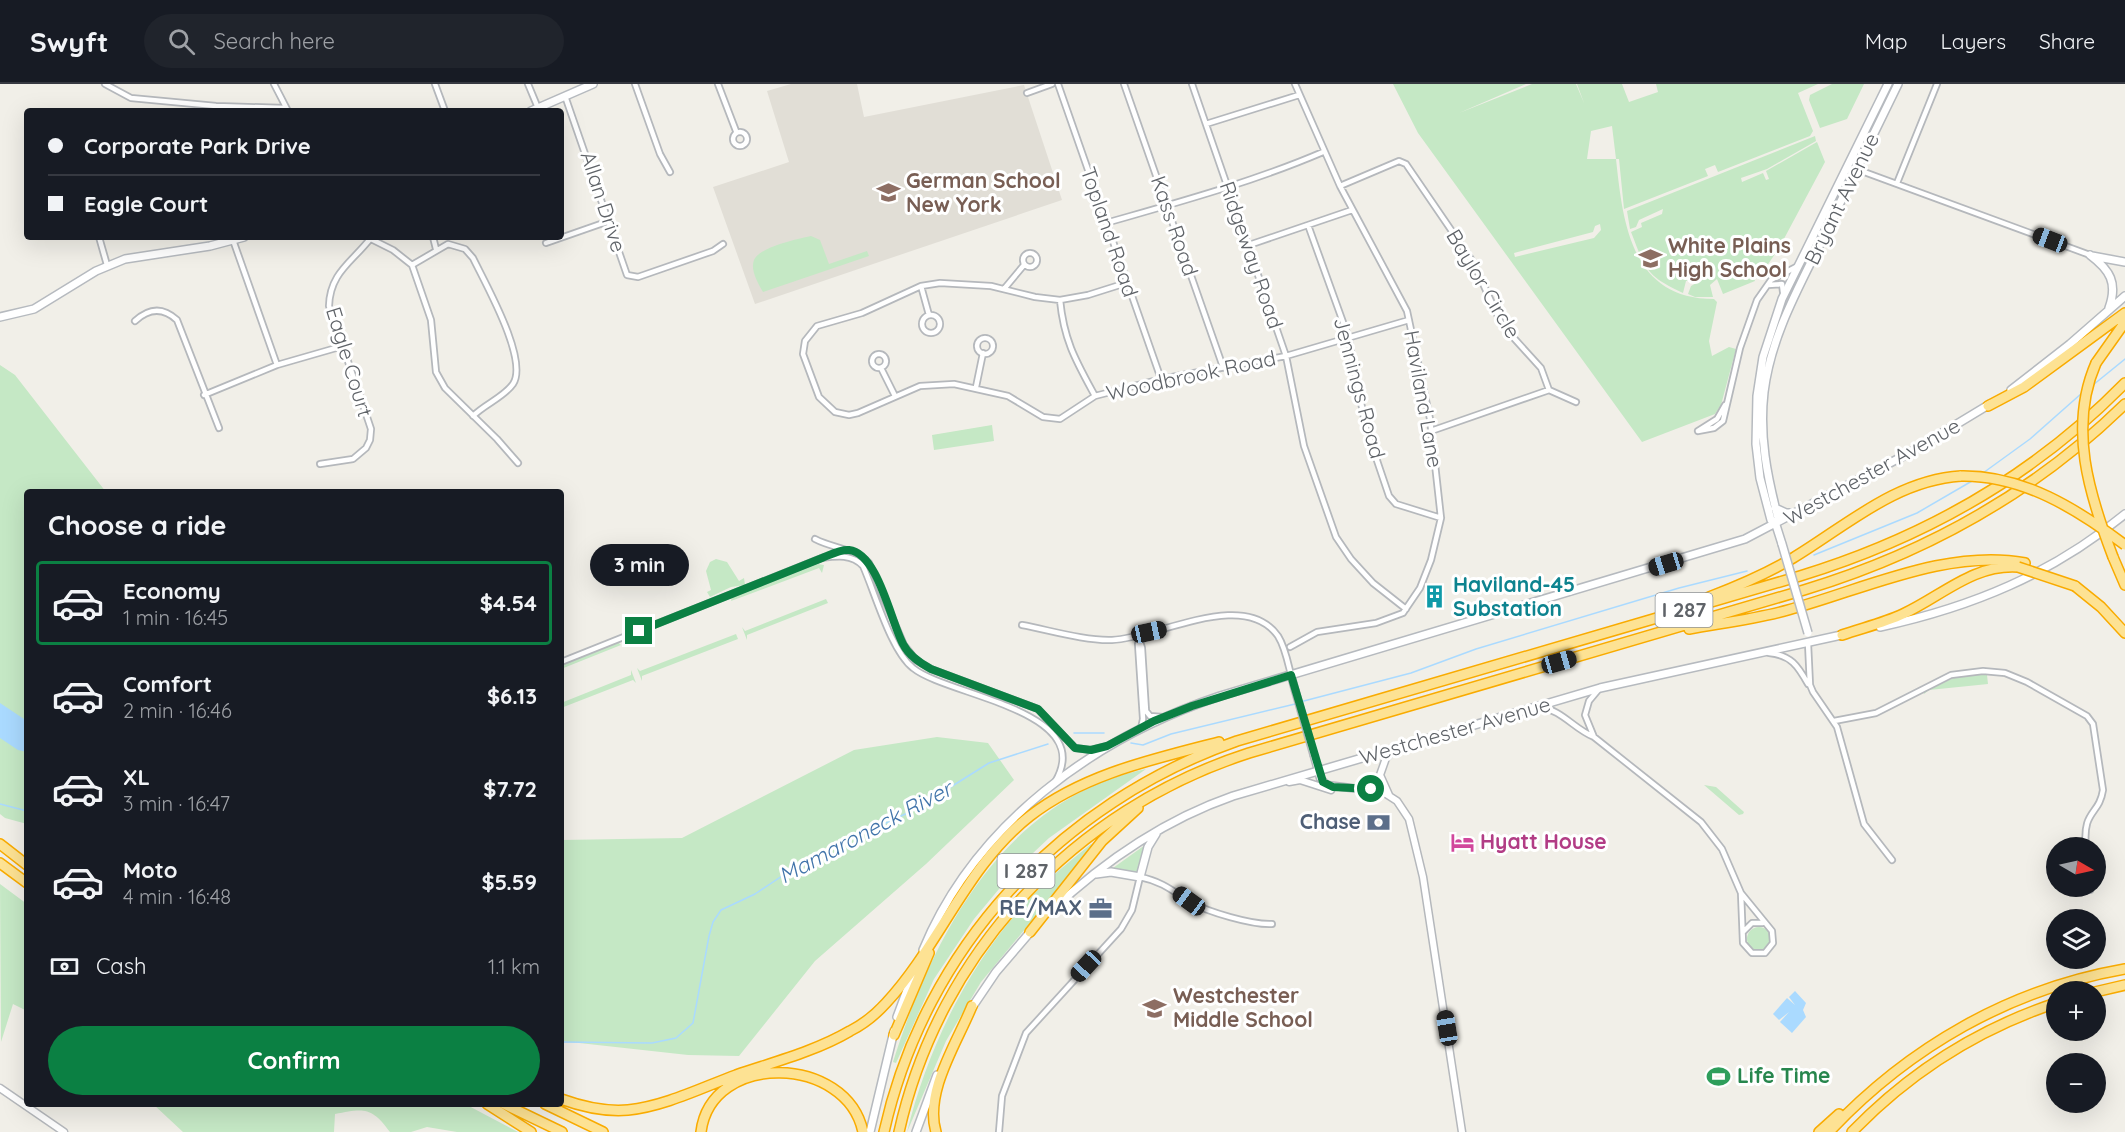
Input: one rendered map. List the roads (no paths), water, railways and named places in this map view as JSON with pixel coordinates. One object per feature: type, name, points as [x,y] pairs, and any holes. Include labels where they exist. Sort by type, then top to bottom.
[{"type":"highway","points":[[1988,406],[2024,387],[2125,313]]},
{"type":"highway","points":[[2125,322],[2096,363],[2084,399],[2082,440],[2091,491],[2125,585]]},
{"type":"highway","name":"I 287","points":[[884,1132],[903,1065],[932,999],[975,931],[1022,876],[1075,828],[1143,783],[1208,752],[1285,727],[1841,563],[1926,528],[1980,499],[2030,466],[2079,427],[2125,383]]},
{"type":"highway","name":"I 287","points":[[898,1132],[914,1078],[937,1022],[968,967],[997,926],[1030,888],[1074,848],[1122,812],[1166,787],[1212,766],[1259,750],[1843,578],[1926,544],[1982,515],[2034,481],[2089,438],[2125,404]]},
{"type":"highway","points":[[1647,621],[1764,573],[1900,492],[1932,480],[1961,476],[1996,477],[2027,487],[2082,516],[2125,545]]},
{"type":"highway","points":[[1648,636],[1774,614],[1949,564],[1991,559],[2021,565],[2075,586],[2101,607],[2125,633]]},
{"type":"highway","points":[[1842,635],[1901,615],[1978,572],[2021,565]]},
{"type":"highway","points":[[564,1101],[600,1109],[641,1108],[834,1039],[857,1028],[877,1012],[896,992],[993,852],[1022,822],[1055,799],[1092,780],[1185,751],[1285,727]]},
{"type":"highway","points":[[1030,932],[1069,881],[1115,828],[1166,787]]},
{"type":"highway","points":[[0,844],[24,863]]},
{"type":"highway","points":[[0,863],[24,881]]},
{"type":"highway","points":[[894,1035],[943,923]]},
{"type":"highway","points":[[1819,1132],[1852,1102],[1943,1038],[1997,1008],[2065,983],[2125,969]]},
{"type":"highway","points":[[2106,989],[2125,985]]},
{"type":"highway","points":[[936,1132],[932,1112],[936,1089],[972,1006]]},
{"type":"highway","points":[[1852,1132],[1902,1086],[1935,1062],[1978,1036],[2046,1007]]},
{"type":"highway","points":[[701,1132],[710,1106],[729,1087],[756,1077],[785,1073],[810,1076],[832,1087],[852,1107],[862,1132]]},
{"type":"highway","points":[[1829,1132],[1884,1080]]},
{"type":"highway","points":[[1859,1132],[1902,1086]]},
{"type":"highway","points":[[492,1107],[531,1132]]},
{"type":"highway","points":[[510,1107],[562,1132]]},
{"type":"highway","points":[[551,1107],[603,1132]]},
{"type":"main road","points":[[538,108],[593,84]]},
{"type":"main road","name":"Bryant Avenue","points":[[1808,643],[1808,633],[1776,525],[1771,520],[1760,478],[1755,426],[1758,384],[1763,357],[1782,299],[1887,84]]},
{"type":"main road","name":"Bryant Avenue","points":[[1776,525],[1778,518],[1767,473],[1763,435],[1764,391],[1770,361],[1790,304],[1898,84]]},
{"type":"main road","points":[[0,317],[34,309],[107,266],[144,255],[210,246],[232,240]]},
{"type":"main road","points":[[2090,255],[2125,262]]},
{"type":"main road","points":[[2090,255],[2106,268],[2113,280],[2114,293],[2108,311]]},
{"type":"main road","name":"Westchester Avenue","points":[[1054,783],[1107,746],[1163,717],[1291,675],[1725,547],[1776,525],[1917,448],[1988,406],[2038,370],[2125,296]]},
{"type":"main road","points":[[1775,508],[1786,513],[1797,513]]},
{"type":"main road","name":"Westchester Avenue","points":[[916,1132],[943,1061],[972,1006],[996,972],[1030,932],[1091,876],[1160,830],[1187,815],[1254,789],[1600,688],[1943,612],[1992,595],[2066,557],[2125,514]]},
{"type":"main road","points":[[870,1132],[894,1035],[919,959],[939,917],[968,872],[1006,826],[1054,783]]},
{"type":"main road","points":[[1091,876],[1111,872],[1140,877],[1148,847],[1160,830]]},
{"type":"street","points":[[105,84],[131,98],[263,108]]},
{"type":"street","points":[[274,84],[286,108]]},
{"type":"street","points":[[435,84],[444,108]]},
{"type":"street","points":[[528,84],[534,108]]},
{"type":"street","points":[[635,84],[660,154],[670,172]]},
{"type":"street","points":[[718,84],[736,131]]},
{"type":"street","points":[[1027,93],[1052,84]]},
{"type":"street","name":"Topland Road","points":[[1058,84],[1161,379]]},
{"type":"street","name":"Kass Road","points":[[1124,84],[1223,368]]},
{"type":"street","name":"Ridgeway Road","points":[[1192,84],[1286,356],[1304,446],[1336,537],[1351,559],[1373,583],[1406,609]]},
{"type":"street","name":"Haviland Lane","points":[[1295,84],[1323,152],[1352,210],[1402,298],[1409,320],[1431,431],[1441,518],[1431,560],[1420,588],[1406,609]]},
{"type":"street","points":[[1897,183],[1937,84]]},
{"type":"street","points":[[1206,124],[1299,95]]},
{"type":"street","name":"Allan Drive","points":[[565,96],[627,275],[638,276],[713,251],[723,244]]},
{"type":"street","points":[[1106,224],[1228,186],[1323,152]]},
{"type":"street","name":"Baylor Circle","points":[[1340,186],[1399,161],[1406,164],[1473,262],[1502,325],[1538,362],[1549,390]]},
{"type":"street","points":[[1848,165],[2090,255]]},
{"type":"street","points":[[1249,245],[1352,210]]},
{"type":"street","points":[[564,237],[609,221]]},
{"type":"street","name":"Jennings Road","points":[[1308,225],[1348,339],[1366,428],[1389,496],[1396,504],[1441,518]]},
{"type":"street","points":[[100,240],[107,266]]},
{"type":"street","points":[[232,240],[278,365]]},
{"type":"street","name":"Eagle Court","points":[[320,464],[353,459],[366,448],[370,440],[370,429],[329,306],[330,290],[335,277],[367,240]]},
{"type":"street","points":[[373,240],[393,250],[412,265],[430,320],[436,372],[445,388],[518,463]]},
{"type":"street","points":[[434,240],[436,249]]},
{"type":"street","points":[[546,243],[555,240]]},
{"type":"street","points":[[412,265],[448,244],[465,249],[473,258],[517,360],[516,378],[512,386],[484,405],[473,416]]},
{"type":"street","points":[[1725,405],[1725,417],[1718,426],[1698,430],[1717,419],[1725,405],[1757,300],[1775,278],[1790,272],[1798,264]]},
{"type":"street","points":[[1004,289],[1024,265]]},
{"type":"street","points":[[1768,285],[1776,282],[1783,285],[1782,299]]},
{"type":"street","name":"Woodbrook Road","points":[[1126,283],[1088,295],[1060,300],[1004,289],[956,283],[921,286],[861,313],[817,326],[805,341],[803,354],[819,397],[828,408],[849,415],[920,386],[954,384],[976,387],[1008,396],[1043,417],[1054,419],[1065,418],[1095,396],[1161,379],[1286,356],[1409,320]]},
{"type":"street","points":[[921,286],[929,315]]},
{"type":"street","points":[[1060,300],[1068,345],[1095,396]]},
{"type":"street","points":[[135,321],[144,313],[156,310],[168,312],[177,320],[204,395],[219,428]]},
{"type":"street","points":[[929,315],[940,320],[939,330],[934,333],[927,333],[922,326],[922,320],[929,315]]},
{"type":"street","points":[[204,395],[278,365],[343,346]]},
{"type":"street","points":[[976,387],[983,353]]},
{"type":"street","points":[[881,368],[894,396]]},
{"type":"street","points":[[1431,431],[1549,390],[1576,402]]},
{"type":"street","points":[[815,539],[843,550],[859,553],[869,563],[904,645],[916,660],[931,669],[1038,709],[1075,748],[1091,750],[1107,746]]},
{"type":"street","points":[[564,661],[843,550]]},
{"type":"street","points":[[822,558],[847,557],[858,561],[863,566],[896,647],[913,669],[931,678],[1024,712],[1043,725],[1063,753],[1062,768],[1054,783]]},
{"type":"street","points":[[1290,647],[1317,632],[1376,623],[1398,616],[1406,609]]},
{"type":"street","points":[[1022,625],[1111,640],[1218,617],[1245,615],[1264,624],[1278,636],[1320,778],[1327,785],[1371,789],[1390,795]]},
{"type":"street","points":[[1138,635],[1142,648],[1146,711],[1150,716],[1163,717]]},
{"type":"street","points":[[1138,635],[1143,719],[1141,728]]},
{"type":"street","name":"Bryant Avenue","points":[[1808,643],[1807,663],[1813,693],[1834,721],[1864,824],[1892,861]]},
{"type":"street","points":[[1760,652],[1779,654],[1793,661],[1813,693]]},
{"type":"street","points":[[1834,721],[1876,713],[1935,683],[1961,673],[1995,672],[2027,682],[2079,711],[2093,724],[2103,790],[2102,798],[2086,820],[2086,837]]},
{"type":"street","points":[[1594,737],[1585,715],[1593,695],[1600,688]]},
{"type":"street","points":[[1537,707],[1559,713],[1584,733],[1594,737],[1701,822],[1722,849],[1741,893],[1772,931],[1774,939],[1772,946],[1765,953],[1757,954],[1748,951],[1743,944],[1741,893]]},
{"type":"street","points":[[1398,747],[1386,758],[1380,775],[1390,795],[1409,819],[1416,841],[1462,1132]]},
{"type":"street","points":[[1254,789],[1300,780],[1331,790],[1349,788]]},
{"type":"street","points":[[999,1132],[1002,1096],[1026,1033],[1121,929],[1132,910],[1140,877],[1164,884],[1189,901],[1209,910],[1249,922],[1272,924]]},
{"type":"street","points":[[1743,932],[1752,923],[1766,924]]},
{"type":"street","points":[[0,1088],[24,1107]]},
{"type":"street","points":[[24,1107],[54,1130],[64,1132]]},
{"type":"water","points":[[0,703],[24,719],[24,751],[0,738]]},
{"type":"water","points":[[1795,991],[1806,1003],[1803,1010],[1806,1017],[1792,1033],[1780,1022],[1789,1012],[1779,1020],[1773,1014],[1787,998],[1795,1005],[1789,997]]},
{"type":"waterway","name":"Mamaroneck River","points":[[2093,385],[2125,359]]},
{"type":"waterway","name":"Mamaroneck River","points":[[1983,473],[2030,439],[2082,393]]},
{"type":"waterway","name":"Mamaroneck River","points":[[1814,555],[1917,513],[1972,481]]},
{"type":"waterway","name":"Mamaroneck River","points":[[1300,702],[1411,673],[1476,649],[1679,588],[1747,571]]},
{"type":"waterway","name":"Mamaroneck River","points":[[1131,743],[1143,745],[1171,734],[1295,704]]},
{"type":"waterway","name":"Mamaroneck River","points":[[1074,733],[1104,733]]},
{"type":"waterway","name":"Mamaroneck River","points":[[564,1042],[652,1043],[676,1038],[693,1023],[709,936],[713,922],[721,910],[755,894],[806,860],[914,810],[989,763],[1048,744]]},
{"type":"waterway","name":"Mamaroneck River","points":[[0,804],[24,810]]},
{"type":"place","name":"German School New York","points":[[888,193]]},
{"type":"place","name":"White Plains High School","points":[[1650,258]]},
{"type":"place","name":"Haviland-45 Substation","points":[[1435,597]]},
{"type":"place","name":"Chase","points":[[1379,822]]},
{"type":"place","name":"Hyatt House","points":[[1462,842]]},
{"type":"place","name":"RE/MAX","points":[[1100,908]]},
{"type":"place","name":"Westchester Middle School","points":[[1155,1008]]},
{"type":"place","name":"Life Time","points":[[1719,1076]]}]
